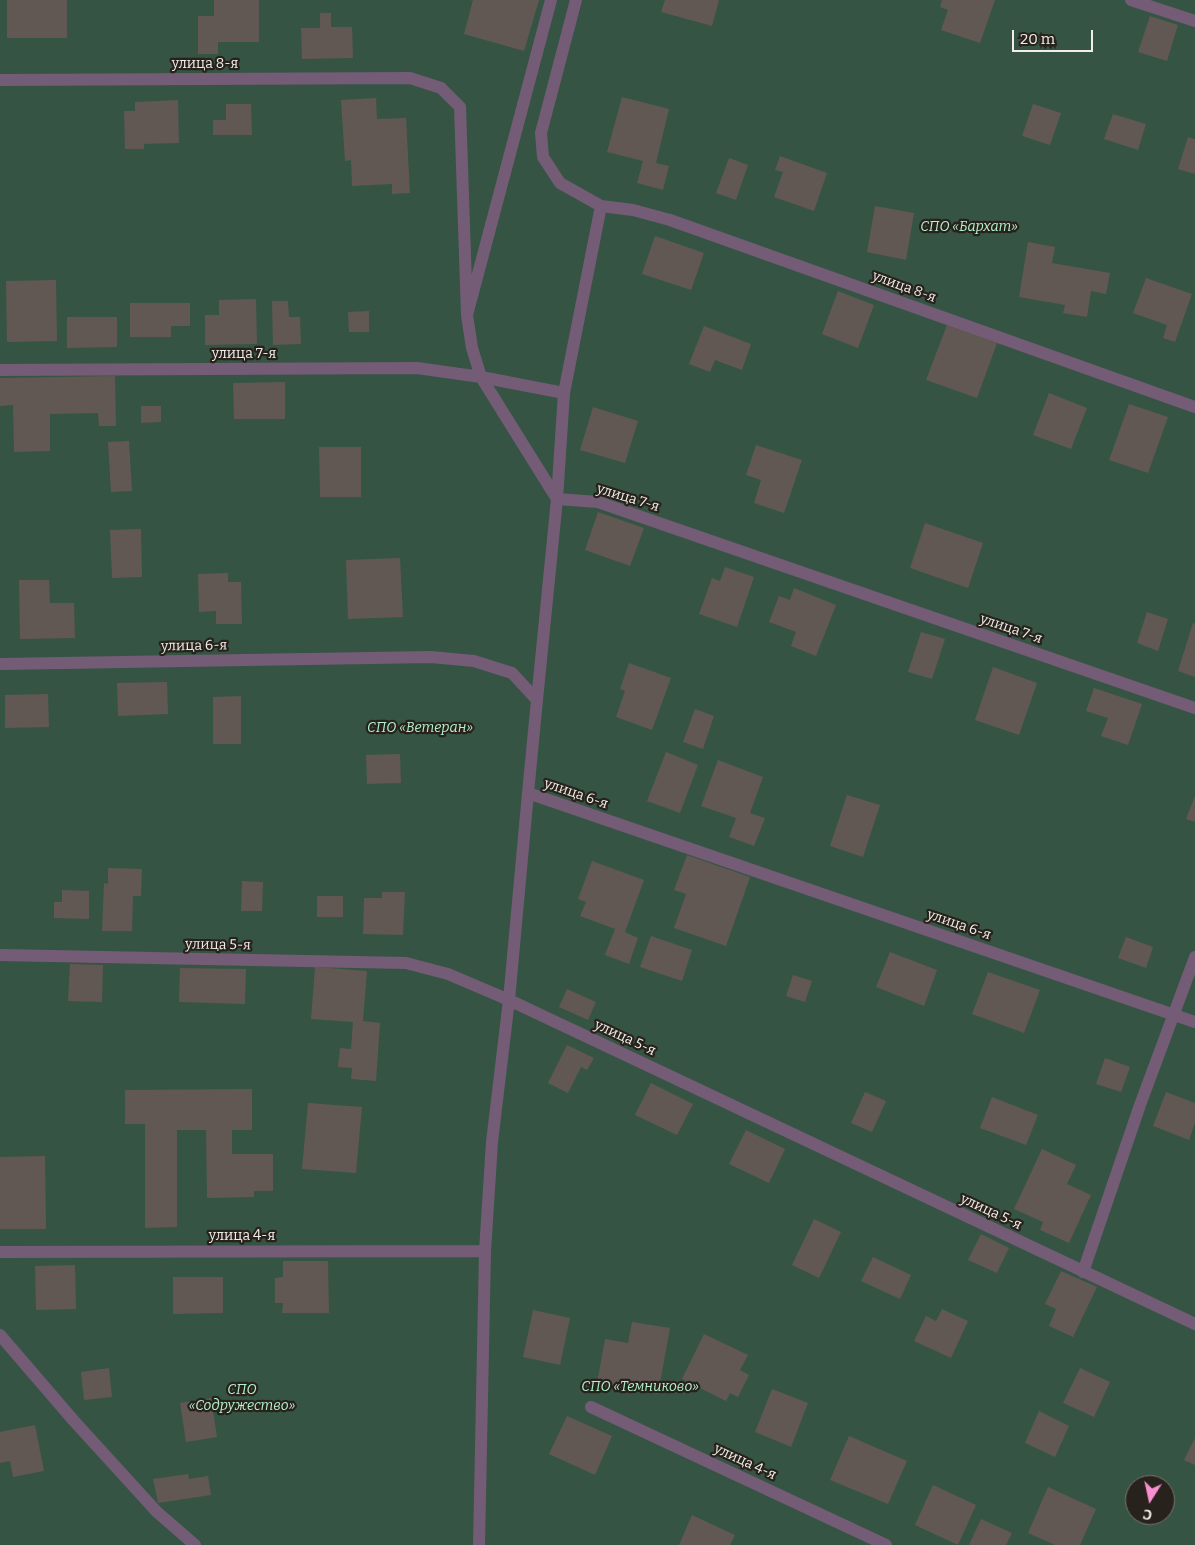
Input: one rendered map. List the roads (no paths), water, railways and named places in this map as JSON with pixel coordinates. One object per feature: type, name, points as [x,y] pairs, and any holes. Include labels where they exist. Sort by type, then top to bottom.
[{"type":"street","points":[[467,315],[551,0]]},
{"type":"street","points":[[537,700],[557,499],[564,393],[601,206],[560,183],[543,157],[541,133],[576,0]]},
{"type":"street","points":[[1130,0],[1195,21]]},
{"type":"street","name":"улица 8-я","points":[[0,80],[410,78],[441,88],[460,107],[467,315],[472,348],[481,377]]},
{"type":"street","name":"улица 8-я","points":[[601,206],[633,210],[670,220],[1195,407]]},
{"type":"street","name":"улица 7-я","points":[[0,370],[417,368],[481,377],[564,393]]},
{"type":"street","points":[[481,377],[557,499]]},
{"type":"street","name":"улица 7-я","points":[[557,499],[598,502],[1195,708]]},
{"type":"street","name":"улица 6-я","points":[[0,664],[431,658],[474,662],[512,673],[537,700],[528,793],[1195,1022]]},
{"type":"street","points":[[479,1545],[485,1252],[492,1142],[528,793]]},
{"type":"street","name":"улица 5-я","points":[[0,956],[406,963],[448,974],[508,1000],[1195,1324]]},
{"type":"street","points":[[1084,1272],[1140,1105],[1195,957]]},
{"type":"street","name":"улица 4-я","points":[[0,1252],[485,1252]]},
{"type":"street","points":[[0,1335],[74,1421],[157,1512],[195,1545]]},
{"type":"street","name":"улица 4-я","points":[[591,1407],[886,1545]]},
{"type":"park label","name":"СПО «Бархат»","points":[[969,227]]},
{"type":"park label","name":"СПО «Ветеран»","points":[[420,728]]},
{"type":"park label","name":"СПО «Темниково»","points":[[640,1387]]},
{"type":"park label","name":"СПО «Содружество»","points":[[242,1398]]}]
